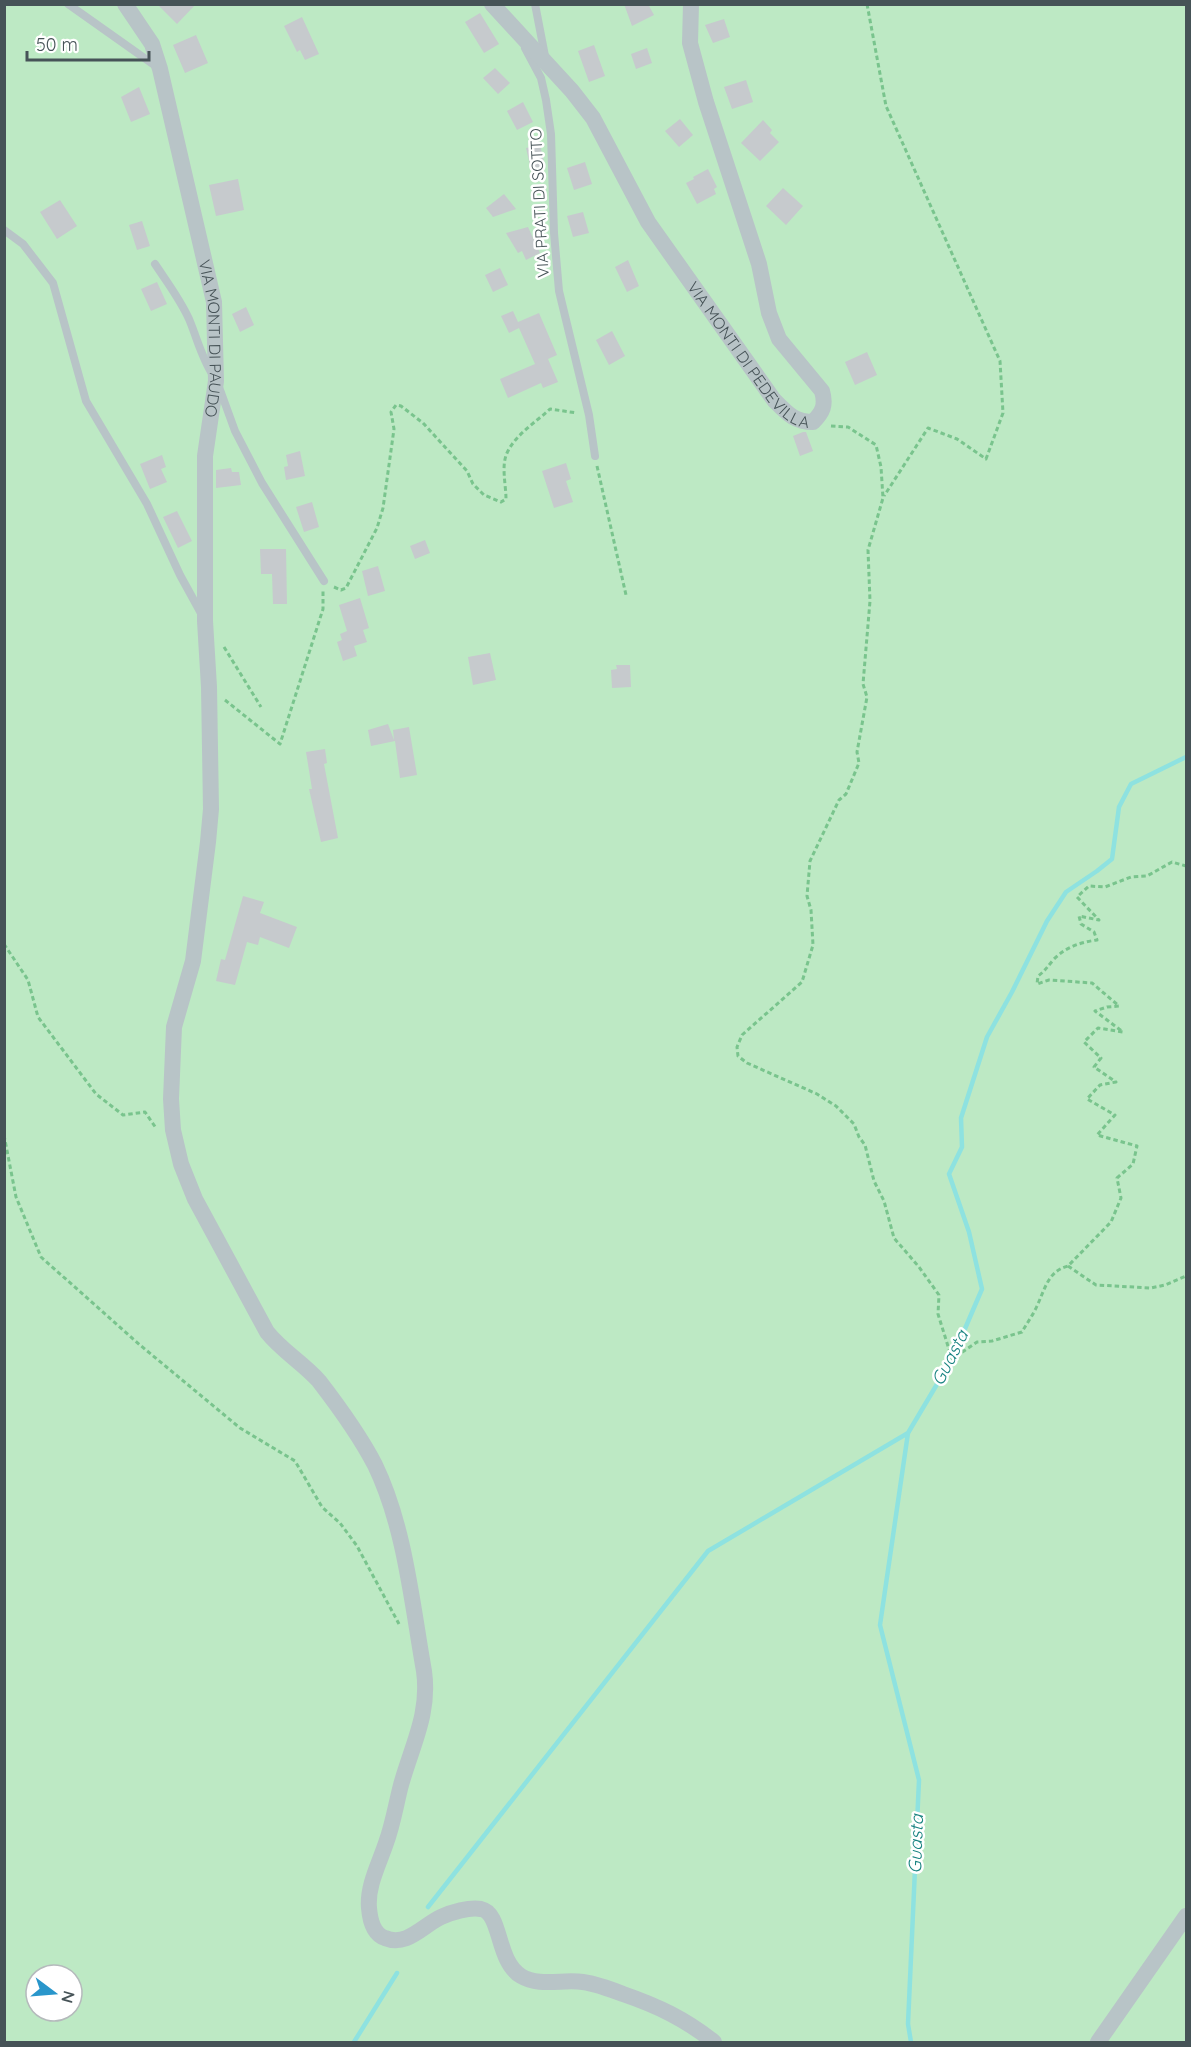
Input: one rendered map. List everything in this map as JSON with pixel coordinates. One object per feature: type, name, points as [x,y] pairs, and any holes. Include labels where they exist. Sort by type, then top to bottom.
[{"type":"street","name":"VIA MONTI DI PAUDO","points":[[125,4],[152,44],[160,69],[214,302],[216,381],[206,456],[205,621],[209,687],[210,809],[193,961],[174,1027],[172,1045],[173,1130],[181,1164],[195,1199],[267,1332],[276,1343],[319,1381],[367,1450],[376,1468],[398,1532],[424,1671],[426,1696],[423,1717],[369,1896],[371,1922],[380,1936],[395,1942],[409,1938],[444,1916],[464,1910],[483,1909],[488,1911],[494,1919],[504,1954],[518,1974],[537,1982],[578,1981],[608,1989],[677,2015],[714,2043]]},
{"type":"street","points":[[492,4],[515,29]]},
{"type":"street","name":"VIA MONTI DI PEDEVILLA","points":[[515,29],[593,118],[648,222],[774,400],[791,417],[802,422],[813,422],[822,413],[825,402],[822,392],[779,339],[769,313],[759,264],[706,102],[690,42],[691,4]]},
{"type":"street","points":[[1098,2043],[1186,1916]]},
{"type":"lane","points":[[68,4],[160,69]]},
{"type":"lane","points":[[535,4],[546,63]]},
{"type":"lane","name":"VIA PRATI DI SOTTO","points":[[515,29],[541,78],[546,100],[551,134],[554,233],[559,291],[589,415],[595,456]]},
{"type":"lane","points":[[4,230],[23,244],[53,283],[86,401],[147,504],[180,575],[205,621]]},
{"type":"lane","points":[[155,264],[188,316],[235,431],[262,483],[324,581]]},
{"type":"path","points":[[867,4],[886,106],[1000,361],[1003,412],[986,459],[957,439],[928,428],[883,498],[868,550],[870,602],[863,684],[867,697],[857,752],[859,763],[846,794],[839,800],[810,861],[807,896],[811,910],[813,945],[809,963],[802,982],[742,1035],[737,1047],[738,1056],[768,1074],[817,1094],[836,1106],[854,1124],[865,1144],[874,1181],[884,1201],[894,1238],[939,1295],[938,1314],[952,1359],[977,1342],[992,1341],[1023,1332],[1049,1278],[1059,1268],[1068,1266],[1111,1222],[1121,1198],[1117,1178],[1133,1164],[1137,1146],[1097,1135],[1115,1115],[1087,1099],[1100,1085],[1116,1082],[1094,1067],[1101,1058],[1084,1042],[1098,1028],[1123,1032],[1095,1011],[1119,1006],[1092,983],[1049,980],[1037,984],[1038,976],[1047,970],[1055,958],[1078,942],[1097,940],[1094,932],[1081,924],[1079,916],[1099,920],[1077,897],[1089,886],[1105,887],[1131,877],[1147,876],[1172,862],[1186,866]]},
{"type":"path","points":[[209,687],[280,744],[323,609],[324,581],[340,590],[346,588],[377,528],[383,508],[394,429],[391,412],[396,405],[401,406],[423,423],[467,471],[473,484],[484,495],[501,502],[506,499],[504,477],[506,454],[519,437],[550,410],[589,415]]},
{"type":"path","points":[[822,413],[827,426],[848,427],[876,445],[881,467],[883,498]]},
{"type":"path","points":[[595,456],[626,595]]},
{"type":"path","points":[[223,646],[261,707]]},
{"type":"path","points":[[4,944],[28,980],[38,1017],[96,1094],[123,1115],[145,1112],[157,1129]]},
{"type":"path","points":[[4,1135],[15,1197],[41,1257],[140,1345],[240,1428],[295,1461],[322,1507],[340,1523],[357,1546],[402,1629]]},
{"type":"path","points":[[1068,1266],[1096,1285],[1151,1288],[1164,1286],[1186,1276]]},
{"type":"green space","points":[[4,5],[1186,5],[1186,2042],[5,2042]]},
{"type":"building","points":[[157,4],[196,4],[177,24]]},
{"type":"building","points":[[624,4],[648,4],[654,15],[632,26]]},
{"type":"building","points":[[480,13],[499,44],[484,53],[465,22]]},
{"type":"building","points":[[302,17],[319,54],[305,60],[300,50],[297,52],[284,26]]},
{"type":"building","points":[[724,19],[730,37],[713,43],[705,25]]},
{"type":"building","points":[[196,35],[208,63],[185,73],[173,45]]},
{"type":"building","points":[[594,45],[605,76],[589,82],[578,51]]},
{"type":"building","points":[[647,48],[652,63],[636,69],[631,54]]},
{"type":"building","points":[[495,68],[510,83],[498,94],[483,78]]},
{"type":"building","points":[[746,80],[753,102],[732,109],[724,87]]},
{"type":"building","points":[[139,87],[150,114],[131,122],[121,97]]},
{"type":"building","points":[[523,102],[533,122],[517,130],[507,111]]},
{"type":"building","points":[[680,119],[693,135],[679,147],[665,131]]},
{"type":"building","points":[[763,120],[772,130],[770,133],[779,142],[760,161],[741,143]]},
{"type":"building","points":[[540,145],[545,166],[531,169],[526,148]]},
{"type":"building","points":[[585,162],[592,184],[574,190],[567,168]]},
{"type":"building","points":[[708,169],[717,187],[714,189],[716,194],[697,204],[686,183]]},
{"type":"building","points":[[238,179],[244,210],[216,216],[209,185]]},
{"type":"building","points":[[783,188],[803,206],[786,225],[766,206]]},
{"type":"building","points":[[504,194],[516,209],[493,217],[486,208]]},
{"type":"building","points":[[60,200],[77,226],[57,239],[40,212]]},
{"type":"building","points":[[583,212],[589,233],[573,237],[567,216]]},
{"type":"building","points":[[142,221],[150,246],[137,250],[129,225]]},
{"type":"building","points":[[528,227],[540,253],[526,260],[522,251],[518,253],[506,233]]},
{"type":"building","points":[[628,260],[639,286],[627,292],[615,267]]},
{"type":"building","points":[[500,268],[508,285],[493,292],[485,275]]},
{"type":"building","points":[[157,282],[167,304],[151,311],[141,289]]},
{"type":"building","points":[[246,307],[254,325],[240,332],[232,314]]},
{"type":"building","points":[[513,311],[518,322],[539,313],[557,355],[548,359],[558,382],[543,388],[541,383],[508,398],[500,379],[535,364],[519,328],[509,333],[501,316]]},
{"type":"building","points":[[612,331],[625,356],[609,365],[596,340]]},
{"type":"building","points":[[867,352],[877,375],[855,385],[845,362]]},
{"type":"building","points":[[806,432],[813,451],[800,456],[793,436]]},
{"type":"building","points":[[300,451],[305,476],[286,480],[284,467],[288,466],[286,455]]},
{"type":"building","points":[[162,455],[166,467],[161,469],[167,482],[150,489],[140,464]]},
{"type":"building","points":[[566,463],[571,479],[566,481],[573,502],[554,508],[542,471]]},
{"type":"building","points":[[231,468],[232,472],[239,472],[241,485],[216,488],[216,470]]},
{"type":"building","points":[[312,502],[319,527],[304,532],[296,507]]},
{"type":"building","points":[[177,511],[192,541],[178,548],[163,517]]},
{"type":"building","points":[[425,540],[430,553],[415,559],[410,546]]},
{"type":"building","points":[[260,549],[286,549],[287,604],[273,604],[272,574],[261,574]]},
{"type":"building","points":[[378,566],[385,591],[368,596],[362,571]]},
{"type":"building","points":[[360,598],[369,628],[363,630],[367,642],[354,646],[357,656],[343,661],[337,642],[342,640],[340,634],[347,631],[339,605]]},
{"type":"building","points":[[490,653],[496,680],[473,685],[468,657]]},
{"type":"building","points":[[616,665],[630,665],[631,687],[612,688],[611,670],[617,669]]},
{"type":"building","points":[[388,724],[394,740],[393,730],[409,727],[417,775],[400,778],[395,741],[371,746],[368,730]]},
{"type":"building","points":[[325,749],[327,763],[324,764],[338,838],[321,842],[309,789],[312,789],[306,752]]},
{"type":"building","points":[[243,896],[264,902],[260,913],[297,927],[289,948],[260,937],[258,945],[247,942],[235,985],[216,981],[221,959],[225,960]]},
{"type":"waterway","name":"Guasta","points":[[911,2042],[908,2024],[919,1780],[880,1625],[908,1433],[952,1359],[982,1289],[969,1232],[949,1174],[962,1147],[961,1118],[987,1037],[1047,921],[1066,892],[1112,859],[1119,807],[1131,784],[1186,757]]},
{"type":"waterway","points":[[428,1907],[708,1551],[908,1433]]},
{"type":"waterway","points":[[354,2042],[397,1973]]}]
